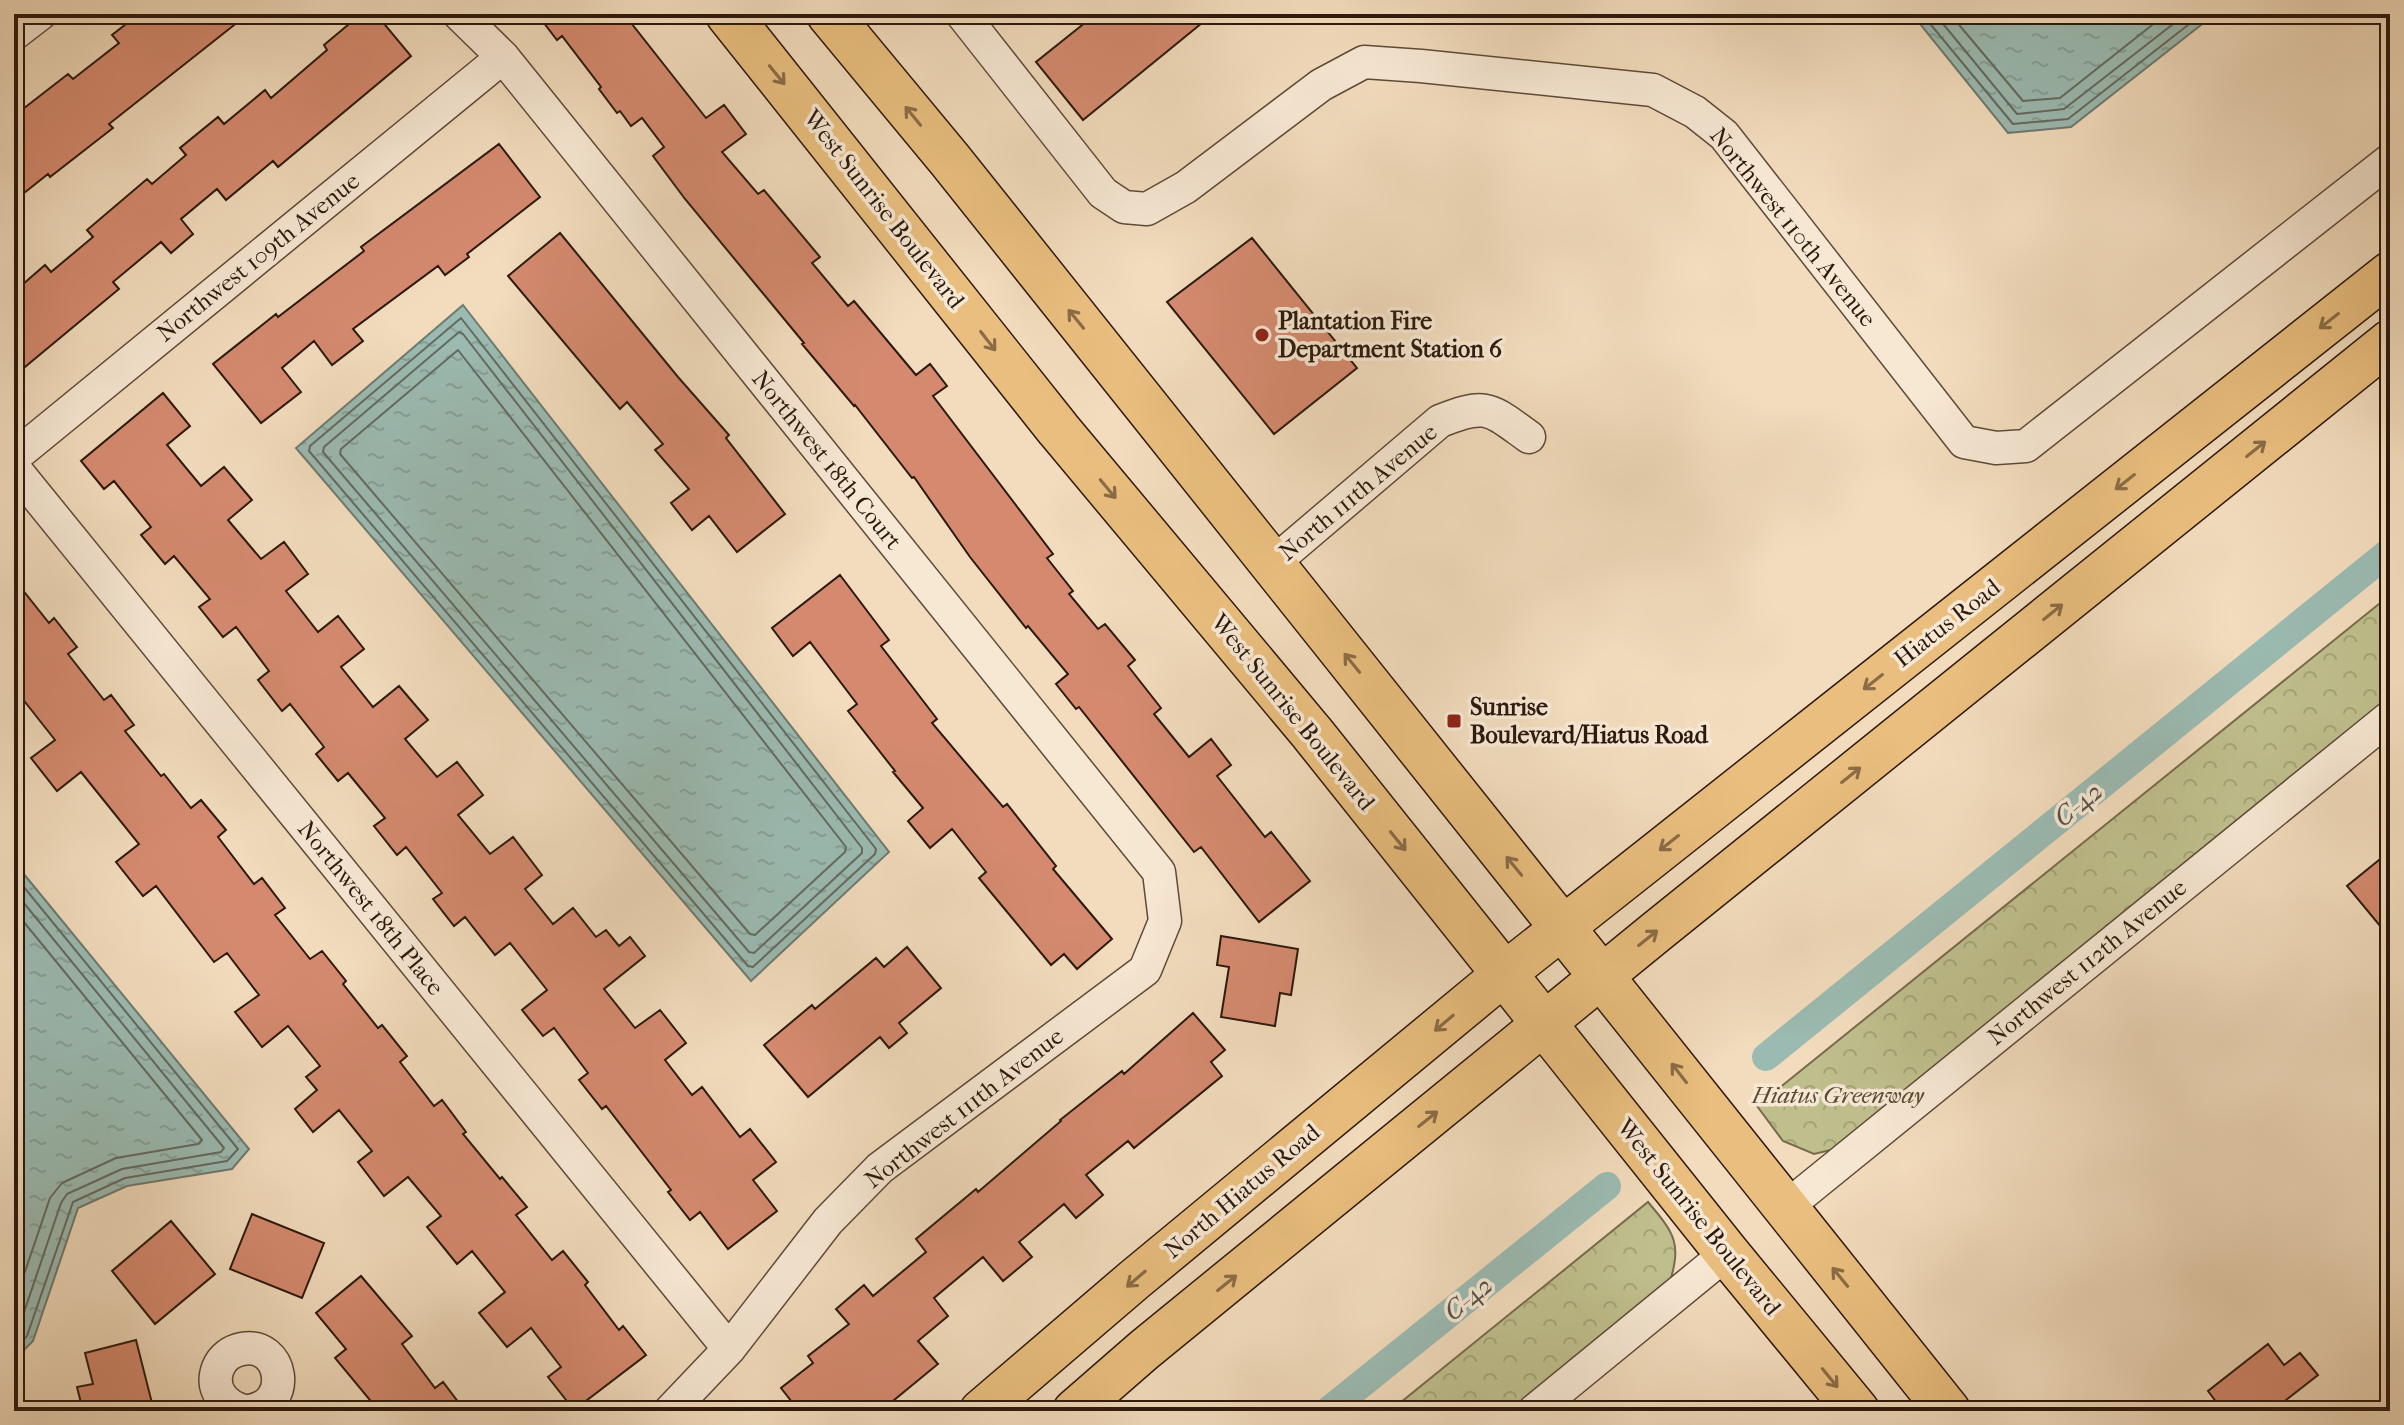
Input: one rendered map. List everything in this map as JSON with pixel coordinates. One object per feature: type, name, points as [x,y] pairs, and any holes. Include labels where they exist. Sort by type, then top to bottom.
[{"type":"highway","name":"West Sunrise Boulevard","points":[[728,14],[1058,429],[1312,733],[1857,1411]]},
{"type":"highway","points":[[829,14],[950,160],[1948,1411]]},
{"type":"main road","name":"Hiatus Road","points":[[1504,974],[2390,273]]},
{"type":"main road","points":[[1074,1411],[1144,1350],[1544,1023],[2390,341]]},
{"type":"main road","name":"North Hiatus Road","points":[[981,1411],[1134,1280],[1504,974]]},
{"type":"street","points":[[14,34],[40,14]]},
{"type":"street","name":"Northwest 18th Court","points":[[459,14],[503,57],[1159,872],[1165,921]]},
{"type":"street","name":"Northwest 110th Avenue","points":[[962,14],[1103,193],[1124,207],[1147,209],[1186,187],[1321,85],[1364,62],[1653,90],[1695,112],[1724,135],[1964,442],[1996,448],[2026,446],[2390,160]]},
{"type":"street","name":"Northwest 109th Avenue","points":[[14,457],[503,57]]},
{"type":"street","name":"North 111th Avenue","points":[[1272,564],[1440,421],[1466,410],[1493,411],[1529,437]]},
{"type":"street","name":"Northwest 18th Place","points":[[14,468],[729,1349]]},
{"type":"street","name":"Northwest 112th Avenue","points":[[1785,1208],[2390,717]]},
{"type":"street","name":"Northwest 111th Avenue","points":[[670,1411],[729,1349],[828,1221],[880,1168],[1145,970],[1165,921]]},
{"type":"street","points":[[1534,1411],[1727,1253]]},
{"type":"street","points":[[247,1348],[266,1355],[278,1371],[288,1401],[246,1411],[226,1403],[216,1384],[216,1373],[228,1355],[247,1348]]},
{"type":"green space","name":"Hiatus Greenway","points":[[2390,595],[2390,702],[1839,1148],[1814,1154],[1783,1141],[1757,1106]]},
{"type":"green space","points":[[1648,1202],[1674,1240],[1675,1259],[1669,1285],[1512,1411],[1390,1411]]},
{"type":"water","points":[[1912,14],[2215,14],[2071,127],[2008,133]]},
{"type":"water","points":[[463,305],[889,852],[751,981],[296,448]]},
{"type":"water","points":[[14,862],[249,1149],[232,1169],[127,1186],[78,1208],[33,1341],[14,1360]]},
{"type":"building","points":[[139,14],[248,14],[109,124],[113,128],[14,201],[14,116],[68,74],[73,79],[119,43],[112,35]]},
{"type":"building","points":[[361,14],[376,14],[411,56],[278,167],[273,161],[226,200],[217,189],[181,219],[193,234],[171,253],[161,242],[113,282],[119,289],[14,376],[14,292],[45,265],[51,272],[93,237],[87,230],[147,179],[152,184],[186,155],[180,148],[218,117],[224,124],[265,90],[271,98],[327,50],[324,45]]},
{"type":"building","points":[[537,14],[624,14],[706,118],[724,105],[746,134],[722,152],[758,194],[764,190],[820,257],[812,263],[848,306],[854,301],[916,375],[930,364],[947,386],[933,396],[1053,554],[1047,558],[1073,591],[1069,594],[1098,629],[1105,624],[1135,660],[1128,666],[1161,708],[1154,714],[1189,757],[1211,739],[1231,765],[1217,776],[1265,837],[1271,832],[1310,881],[1259,922],[1201,847],[1194,852],[1079,707],[1076,709],[1056,684],[1068,674],[1028,626],[1026,628],[970,557],[914,477],[685,199],[653,156],[664,147],[642,118],[631,126],[620,111],[617,113],[562,36],[557,40]]},
{"type":"building","points":[[1096,14],[1213,14],[1083,120],[1036,62]]},
{"type":"building","points":[[499,144],[540,197],[445,275],[438,266],[353,329],[363,341],[332,365],[314,341],[282,368],[301,392],[261,423],[213,364],[364,251],[361,247]]},
{"type":"building","points":[[560,233],[729,435],[726,438],[785,514],[737,552],[709,516],[692,530],[671,503],[689,489],[655,450],[663,444],[627,402],[620,409],[508,276]]},
{"type":"building","name":"Plantation Fire Department Station 6","points":[[1252,238],[1357,368],[1274,434],[1167,302]]},
{"type":"building","points":[[163,393],[190,426],[167,445],[201,486],[224,467],[252,500],[228,520],[261,559],[284,542],[308,574],[286,591],[318,632],[338,616],[364,649],[341,667],[373,707],[399,686],[428,720],[405,739],[437,777],[457,762],[483,795],[458,815],[490,854],[513,837],[542,875],[525,889],[553,924],[573,908],[596,937],[606,930],[619,946],[630,937],[645,956],[604,989],[635,1028],[660,1010],[686,1043],[665,1060],[692,1095],[702,1087],[740,1137],[750,1129],[776,1162],[753,1180],[777,1211],[728,1249],[700,1212],[690,1220],[668,1192],[671,1190],[606,1106],[602,1109],[579,1080],[588,1073],[554,1028],[543,1036],[522,1010],[547,990],[510,943],[495,955],[465,917],[454,926],[433,899],[442,893],[406,847],[397,855],[374,826],[385,818],[348,773],[338,781],[316,754],[324,747],[290,704],[282,711],[258,680],[269,671],[236,627],[223,637],[199,607],[210,599],[174,556],[165,564],[141,535],[151,527],[114,481],[104,489],[81,461]]},
{"type":"building","points":[[840,575],[889,640],[881,646],[937,719],[932,723],[1003,807],[1007,804],[1056,866],[1053,869],[1112,939],[1077,969],[1064,954],[1051,965],[979,878],[986,872],[952,829],[930,848],[908,821],[923,808],[848,711],[857,704],[810,642],[793,656],[772,628]]},
{"type":"building","points":[[14,579],[49,623],[54,618],[77,647],[68,654],[104,700],[111,695],[134,725],[125,731],[161,776],[164,774],[191,808],[201,800],[226,830],[218,837],[254,884],[262,878],[285,908],[275,915],[310,959],[322,951],[346,981],[343,984],[378,1028],[382,1025],[407,1056],[400,1062],[434,1106],[442,1100],[466,1132],[463,1134],[527,1207],[516,1215],[552,1260],[563,1251],[588,1282],[585,1285],[619,1330],[623,1326],[646,1355],[574,1410],[548,1377],[561,1367],[531,1328],[507,1347],[479,1313],[505,1292],[472,1251],[457,1264],[427,1227],[441,1216],[408,1177],[384,1196],[358,1162],[372,1151],[339,1110],[313,1132],[295,1109],[317,1090],[306,1077],[320,1066],[288,1026],[262,1047],[235,1012],[259,995],[227,953],[214,962],[156,886],[143,896],[116,862],[139,844],[81,772],[57,791],[31,758],[55,740],[14,688]]},
{"type":"building","points":[[2390,851],[2390,938],[2347,886]]},
{"type":"building","points":[[1221,936],[1298,949],[1291,995],[1280,993],[1275,1026],[1221,1017],[1229,967],[1217,965]]},
{"type":"building","points":[[907,947],[941,988],[899,1023],[907,1033],[889,1048],[880,1037],[808,1097],[764,1045],[812,1005],[815,1009],[876,958],[884,967]]},
{"type":"building","points":[[1193,1013],[1225,1050],[1211,1062],[1222,1076],[1134,1148],[1128,1141],[1086,1175],[1103,1195],[1076,1218],[1064,1204],[1019,1242],[1032,1257],[1003,1281],[983,1257],[934,1298],[948,1316],[918,1341],[938,1364],[893,1401],[901,1411],[799,1411],[781,1388],[813,1363],[808,1356],[849,1324],[836,1309],[864,1285],[873,1296],[926,1252],[916,1239],[976,1189],[978,1192],[1060,1120],[1122,1071],[1124,1074]]},
{"type":"building","points":[[252,1214],[324,1243],[302,1298],[230,1269]]},
{"type":"building","points":[[171,1221],[215,1274],[155,1324],[112,1271]]},
{"type":"building","points":[[361,1276],[412,1336],[402,1344],[435,1388],[443,1382],[465,1411],[379,1411],[335,1358],[346,1349],[316,1313]]},
{"type":"building","points":[[136,1340],[154,1411],[83,1411],[77,1387],[93,1384],[85,1353]]},
{"type":"building","points":[[2268,1344],[2284,1365],[2300,1353],[2318,1375],[2272,1411],[2223,1411],[2208,1391]]},
{"type":"waterway","name":"C-42","points":[[1766,1057],[2390,551]]},
{"type":"waterway","name":"C-42","points":[[1328,1411],[1607,1186]]},
{"type":"place","name":"Plantation Fire Department Station 6","points":[[1262,335]]},
{"type":"place","name":"Sunrise Boulevard/Hiatus Road","points":[[1454,721]]}]
